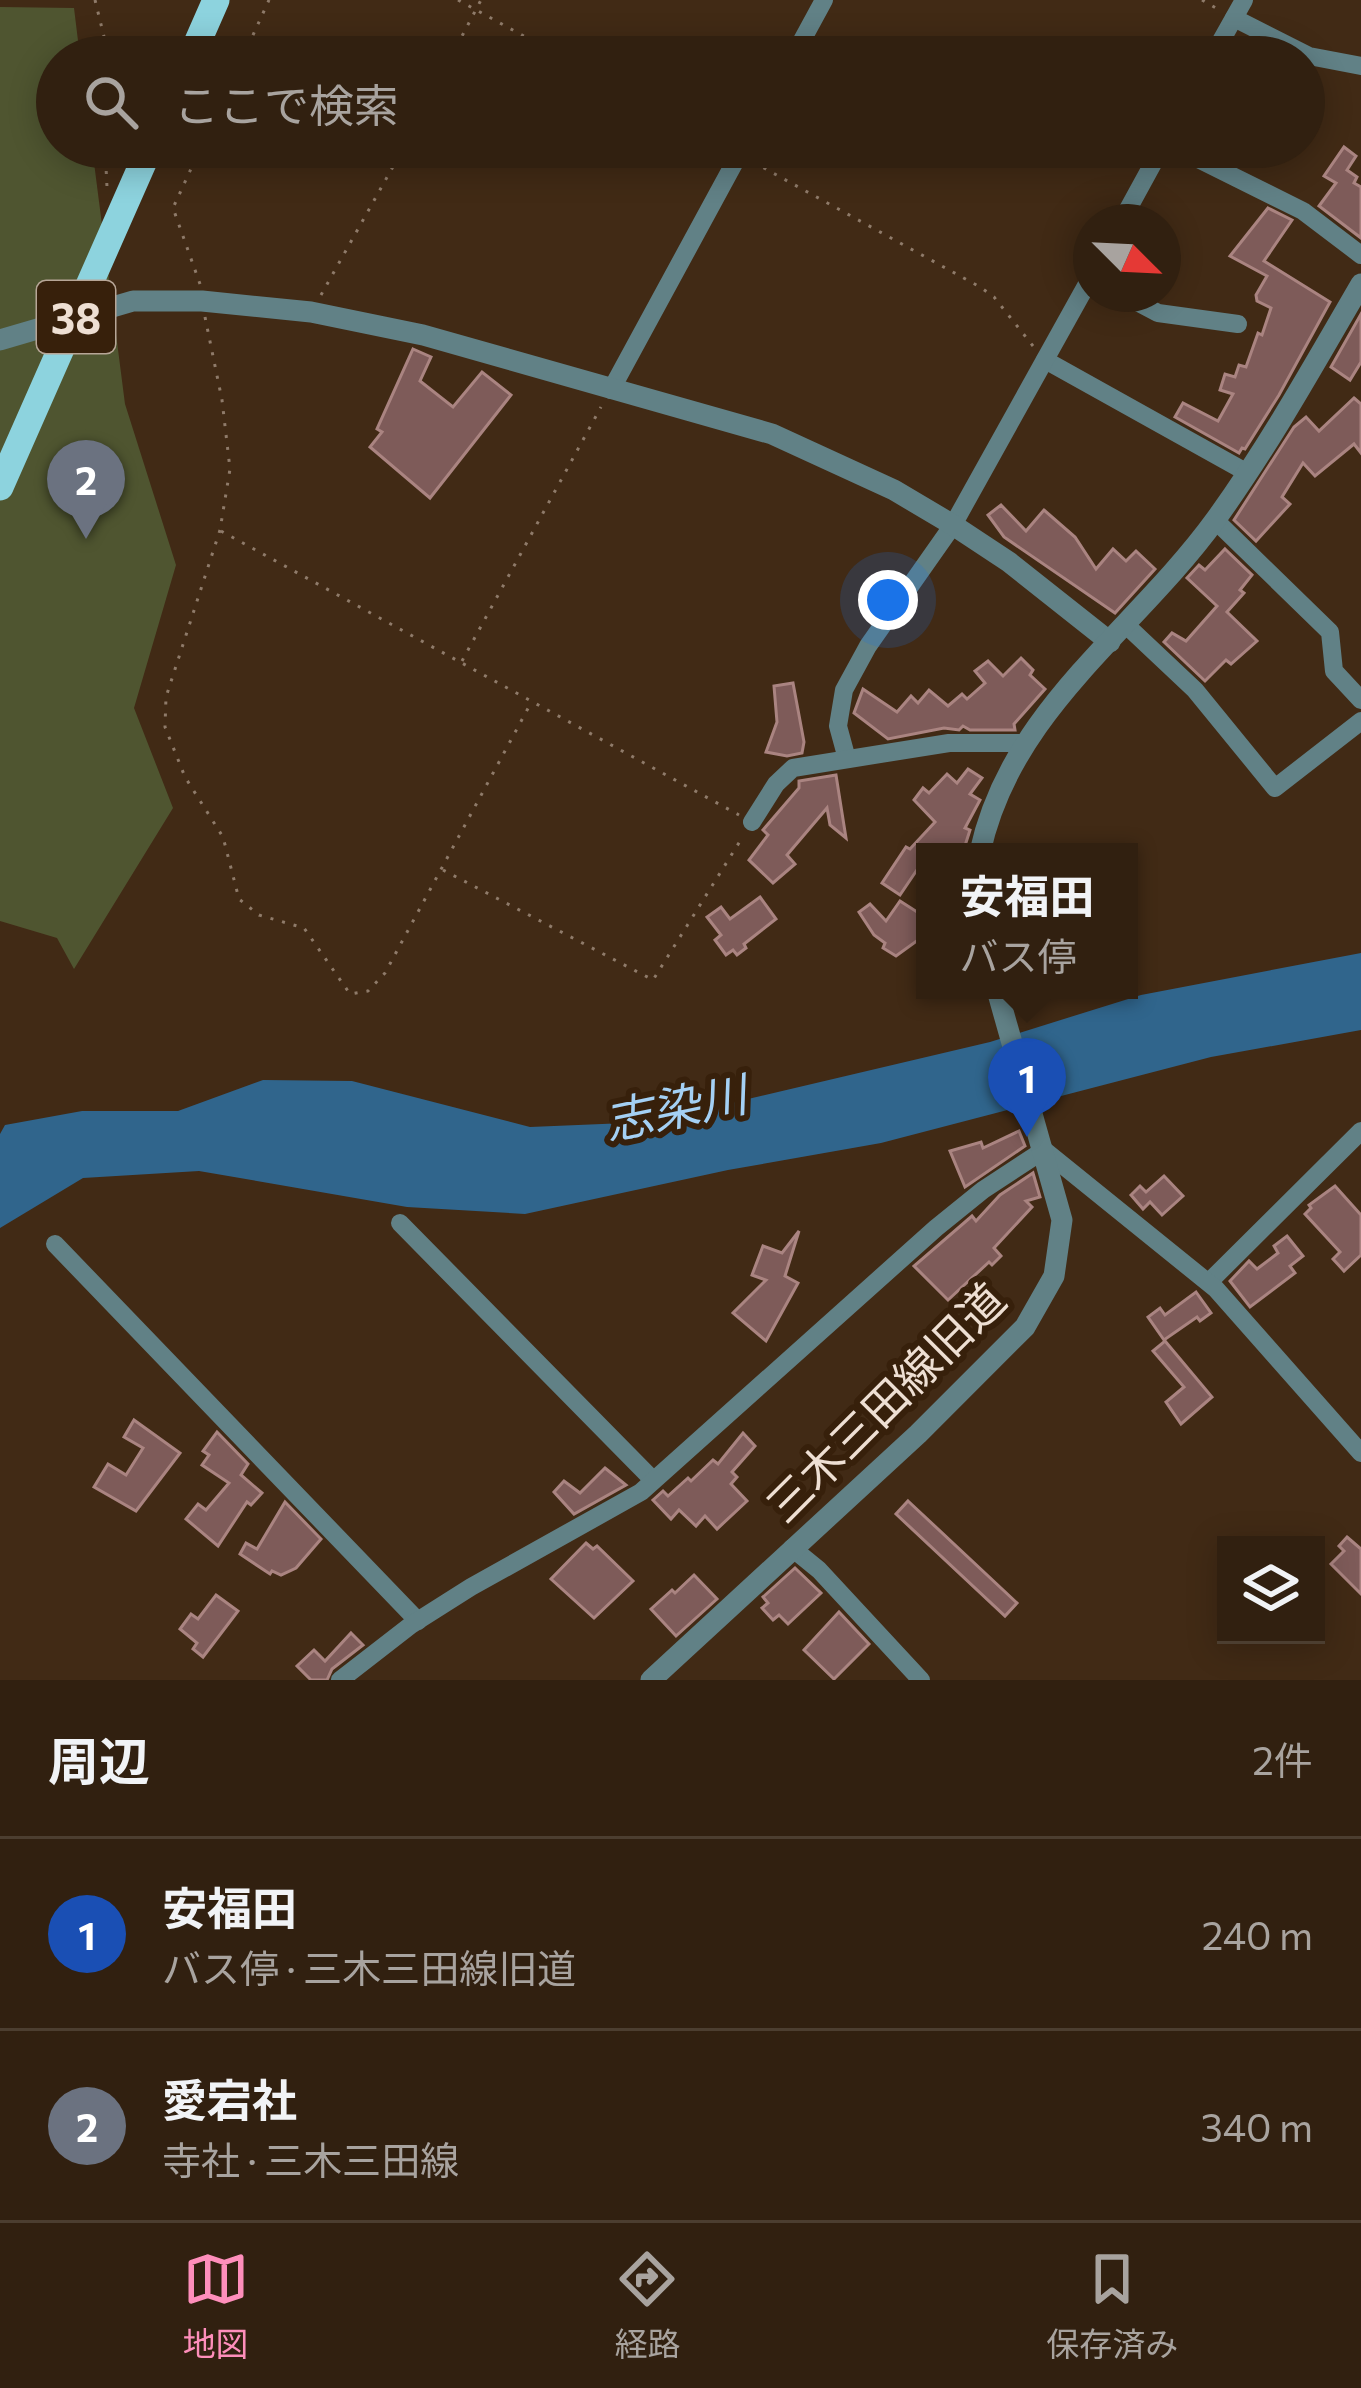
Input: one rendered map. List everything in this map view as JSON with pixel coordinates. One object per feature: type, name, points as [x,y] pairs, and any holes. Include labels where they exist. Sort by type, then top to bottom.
[{"type":"main road","points":[[200,36],[216,0]]},
{"type":"main road","name":"38","points":[[0,487],[141,168]]},
{"type":"street","points":[[804,36],[824,0]]},
{"type":"street","points":[[1224,36],[1239,9],[1279,36]]},
{"type":"street","points":[[1325,59],[1361,66]]},
{"type":"street","points":[[611,390],[732,168]]},
{"type":"street","points":[[1131,204],[1151,168]]},
{"type":"street","points":[[1216,168],[1303,211],[1361,255]]},
{"type":"street","points":[[982,843],[993,800],[1023,743],[1215,520],[1361,284]]},
{"type":"street","points":[[0,339],[134,301],[202,301],[311,312],[423,335],[772,434],[894,490],[1118,633],[1196,690],[1275,788],[1361,722]]},
{"type":"street","points":[[848,759],[838,726],[844,690],[868,646],[953,525],[1073,310]]},
{"type":"street","points":[[1156,312],[1238,324]]},
{"type":"street","points":[[1045,360],[1246,472]]},
{"type":"street","points":[[1215,520],[1330,632],[1334,671],[1361,700]]},
{"type":"street","points":[[752,822],[776,784],[794,768],[949,743],[1023,743]]},
{"type":"street","name":"三木三田線旧道","points":[[651,1680],[918,1433],[1025,1327],[1054,1276],[1061,1220],[1000,999]]},
{"type":"street","points":[[1209,1282],[1361,1131]]},
{"type":"street","points":[[340,1680],[418,1621],[504,1566],[641,1492],[936,1228],[982,1190],[1044,1150],[1209,1282],[1361,1453]]},
{"type":"street","points":[[400,1223],[653,1480]]},
{"type":"street","points":[[55,1244],[418,1621]]},
{"type":"street","points":[[792,1548],[819,1570],[921,1680]]},
{"type":"path","points":[[95,0],[104,36]]},
{"type":"path","points":[[253,36],[269,0]]},
{"type":"path","points":[[458,0],[524,36]]},
{"type":"path","points":[[462,36],[481,0]]},
{"type":"path","points":[[106,168],[107,191],[126,202]]},
{"type":"path","points":[[191,168],[173,208],[200,282],[230,469],[220,530],[166,697],[166,727],[185,778],[224,837],[239,899],[259,915],[304,928],[350,994],[368,991],[385,973],[532,701]]},
{"type":"path","points":[[311,312],[392,168]]},
{"type":"path","points":[[771,168],[980,287],[994,297],[1045,360]]},
{"type":"path","points":[[462,661],[611,390]]},
{"type":"path","points":[[220,530],[752,822],[652,980],[442,870]]},
{"type":"green space","points":[[0,7],[74,8],[77,36],[36,36],[36,168],[95,168],[125,404],[176,565],[134,708],[173,808],[74,969],[57,938],[0,921]]},
{"type":"water","points":[[1361,953],[1361,1030],[1211,1057],[881,1143],[525,1214],[407,1207],[199,1171],[83,1178],[0,1228],[0,1134],[5,1125],[82,1111],[178,1111],[263,1080],[352,1081],[530,1127],[650,1122],[990,1042],[1141,995]]},
{"type":"building","points":[[1344,147],[1356,156],[1347,170],[1361,187],[1361,238],[1319,206],[1336,183],[1324,176]]},
{"type":"building","points":[[1268,208],[1292,220],[1264,261],[1330,302],[1279,395],[1239,453],[1175,417],[1183,403],[1218,421],[1233,394],[1220,390],[1225,374],[1235,377],[1239,365],[1246,367],[1258,333],[1262,335],[1271,308],[1257,301],[1256,295],[1267,276],[1230,256]]},
{"type":"building","points":[[1361,314],[1361,362],[1350,380],[1331,367]]},
{"type":"building","points":[[413,349],[431,357],[420,381],[453,407],[482,372],[511,395],[430,498],[370,447],[382,432],[377,429]]},
{"type":"building","points":[[1354,398],[1361,404],[1361,453],[1354,444],[1315,476],[1303,463],[1282,497],[1290,504],[1256,541],[1234,520],[1294,427],[1306,417],[1319,431]]},
{"type":"building","points":[[1001,505],[1026,531],[1044,510],[1075,537],[1096,569],[1113,549],[1126,561],[1136,551],[1155,569],[1115,613],[1004,537],[988,515]]},
{"type":"building","points":[[1225,549],[1252,575],[1227,612],[1257,641],[1231,664],[1226,660],[1205,681],[1164,642],[1172,633],[1186,641],[1217,606],[1187,578],[1199,565],[1205,570]]},
{"type":"building","points":[[1021,658],[1045,689],[1014,724],[1015,730],[963,726],[888,739],[854,713],[863,689],[897,712],[911,696],[918,703],[929,690],[948,706],[962,694],[967,699],[985,683],[975,671],[988,661],[1003,676]]},
{"type":"building","points":[[793,683],[802,753],[766,752],[777,722],[774,686]]},
{"type":"building","points":[[968,769],[982,778],[970,794],[980,800],[965,828],[970,830],[966,843],[916,843],[916,871],[900,895],[882,883],[906,847],[910,849],[935,822],[914,800],[923,788],[929,793],[947,774],[957,783]]},
{"type":"building","points":[[836,775],[846,838],[830,825],[827,808],[787,855],[795,864],[773,883],[749,860],[768,835],[763,830],[799,788],[799,781]]},
{"type":"building","points":[[760,897],[776,919],[737,955],[733,950],[726,955],[715,940],[721,935],[707,917],[721,907],[730,919]]},
{"type":"building","points":[[900,901],[916,911],[916,942],[896,956],[883,948],[885,943],[859,912],[870,904],[886,921]]},
{"type":"building","points":[[1019,1131],[1025,1146],[965,1187],[950,1151],[981,1142],[983,1148]]},
{"type":"building","points":[[1033,1173],[1040,1197],[1026,1201],[1032,1207],[994,1248],[1001,1256],[948,1300],[914,1266],[972,1216],[976,1221],[1000,1195]]},
{"type":"building","points":[[1164,1176],[1183,1196],[1162,1215],[1150,1202],[1143,1209],[1131,1195],[1140,1186],[1146,1192]]},
{"type":"building","points":[[1335,1186],[1361,1215],[1361,1255],[1344,1271],[1333,1259],[1340,1252],[1305,1214],[1309,1205]]},
{"type":"building","points":[[799,1231],[785,1276],[798,1283],[766,1341],[733,1313],[766,1280],[752,1275],[763,1246],[782,1253]]},
{"type":"building","points":[[1287,1236],[1303,1256],[1290,1266],[1295,1273],[1250,1307],[1230,1281],[1249,1261],[1257,1269],[1278,1253],[1274,1246]]},
{"type":"building","points":[[1196,1292],[1211,1313],[1164,1340],[1148,1317],[1160,1308],[1165,1315]]},
{"type":"building","points":[[1165,1341],[1212,1397],[1181,1424],[1166,1402],[1184,1387],[1153,1351]]},
{"type":"building","points":[[134,1420],[180,1453],[136,1511],[94,1487],[108,1464],[126,1475],[143,1448],[124,1437]]},
{"type":"building","points":[[217,1432],[248,1464],[241,1475],[262,1493],[251,1505],[247,1502],[218,1546],[186,1519],[198,1504],[206,1510],[229,1483],[202,1465],[209,1455],[203,1451]]},
{"type":"building","points":[[743,1433],[755,1446],[732,1472],[737,1477],[731,1484],[747,1501],[717,1529],[705,1516],[696,1526],[679,1510],[671,1519],[653,1500],[663,1491],[668,1496],[688,1478],[691,1481],[713,1460],[718,1464]]},
{"type":"building","points":[[605,1468],[626,1485],[574,1514],[554,1492],[564,1481],[580,1493]]},
{"type":"building","points":[[908,1501],[1017,1603],[1005,1616],[896,1514]]},
{"type":"building","points":[[285,1502],[321,1539],[296,1568],[270,1574],[240,1554],[246,1543],[257,1549]]},
{"type":"building","points":[[1347,1537],[1361,1549],[1361,1594],[1331,1564],[1344,1551],[1339,1546]]},
{"type":"building","points":[[586,1543],[593,1549],[597,1546],[633,1581],[594,1618],[551,1579]]},
{"type":"building","points":[[795,1568],[821,1593],[788,1624],[779,1615],[773,1620],[762,1608],[768,1603],[763,1597]]},
{"type":"building","points":[[694,1575],[717,1599],[676,1636],[651,1609]]},
{"type":"building","points":[[216,1595],[238,1611],[203,1657],[193,1649],[197,1643],[180,1629],[191,1614],[198,1619]]},
{"type":"building","points":[[839,1612],[869,1644],[834,1679],[804,1650]]},
{"type":"building","points":[[351,1633],[363,1645],[332,1669],[327,1680],[311,1680],[297,1666],[314,1650],[325,1661]]},
{"type":"place","name":"愛宕社","points":[[86,539]]},
{"type":"place","name":"安福田","points":[[1027,1137]]},
{"type":"water label","name":"志染川","points":[[675,1106]]}]
